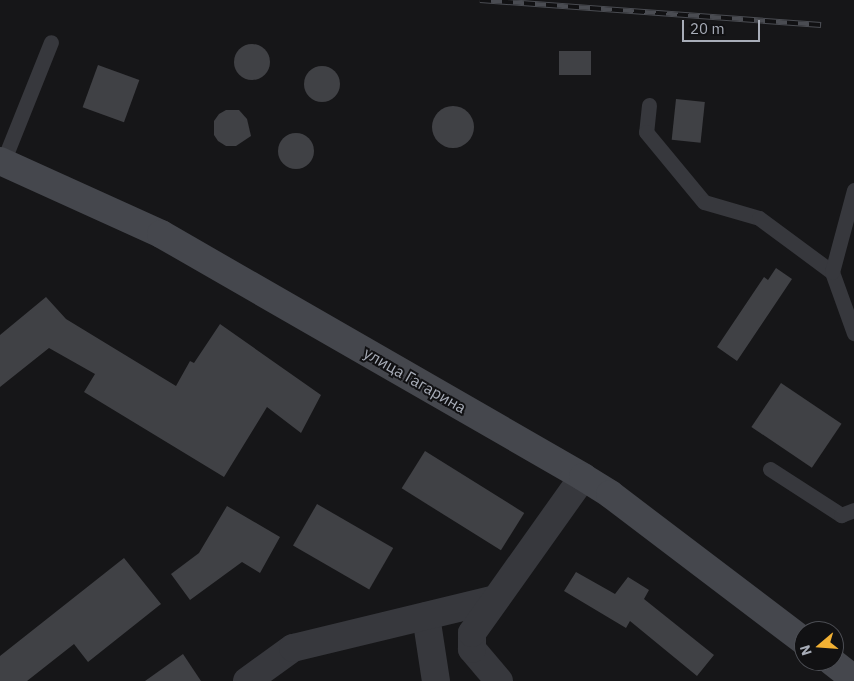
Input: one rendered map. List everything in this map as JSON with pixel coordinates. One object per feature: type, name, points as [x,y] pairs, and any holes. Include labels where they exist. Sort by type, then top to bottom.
[{"type":"main road","name":"улица Гагарина","points":[[2,162],[161,234],[583,477],[610,494],[794,633]]},
{"type":"main road","points":[[844,671],[854,679]]},
{"type":"street","points":[[499,681],[472,649],[472,633],[583,477]]},
{"type":"street","points":[[247,681],[293,648],[495,600]]},
{"type":"street","points":[[426,616],[436,681]]},
{"type":"lane","points":[[2,162],[51,42]]},
{"type":"lane","points":[[649,105],[646,132],[704,202],[759,218],[832,272],[854,333]]},
{"type":"lane","points":[[832,272],[854,190]]},
{"type":"lane","points":[[770,469],[841,514],[854,510]]},
{"type":"building","points":[[252,44],[259,45],[265,49],[269,55],[269,69],[265,75],[259,79],[252,80],[245,79],[239,75],[235,69],[234,62],[235,55],[239,49],[245,45]]},
{"type":"building","points":[[559,51],[591,51],[591,75],[559,75]]},
{"type":"building","points":[[98,65],[139,80],[124,122],[83,107]]},
{"type":"building","points":[[322,66],[329,67],[335,71],[339,77],[339,91],[335,97],[329,101],[322,102],[315,101],[309,97],[305,91],[304,84],[305,77],[309,71],[315,67]]},
{"type":"building","points":[[676,99],[705,102],[701,143],[672,140]]},
{"type":"building","points":[[457,106],[465,109],[471,115],[474,127],[471,139],[465,145],[449,148],[441,145],[435,139],[432,123],[435,115],[441,109]]},
{"type":"building","points":[[226,110],[239,110],[247,119],[251,136],[236,146],[226,146],[218,141],[214,135],[214,121],[219,114]]},
{"type":"building","points":[[296,133],[309,138],[314,151],[309,164],[296,169],[283,164],[278,151],[283,138]]},
{"type":"building","points":[[776,268],[792,279],[737,361],[717,347],[764,277],[768,280]]},
{"type":"building","points":[[46,297],[66,319],[176,386],[190,361],[194,363],[220,324],[321,395],[301,433],[267,407],[224,477],[84,392],[95,374],[49,348],[0,387],[0,335]]},
{"type":"building","points":[[781,383],[842,424],[812,468],[751,427]]},
{"type":"building","points":[[425,451],[524,513],[501,550],[402,488]]},
{"type":"building","points":[[317,504],[393,548],[369,590],[293,546]]},
{"type":"building","points":[[227,506],[280,537],[260,573],[242,562],[190,600],[171,574],[199,553]]},
{"type":"building","points":[[124,558],[161,604],[88,662],[74,644],[27,681],[0,681],[0,656]]},
{"type":"building","points":[[576,572],[615,594],[628,577],[649,590],[644,599],[714,655],[697,676],[630,621],[626,628],[564,591]]},
{"type":"building","points":[[183,654],[201,681],[145,681]]},
{"type":"railway","points":[[480,0],[821,25]]}]
